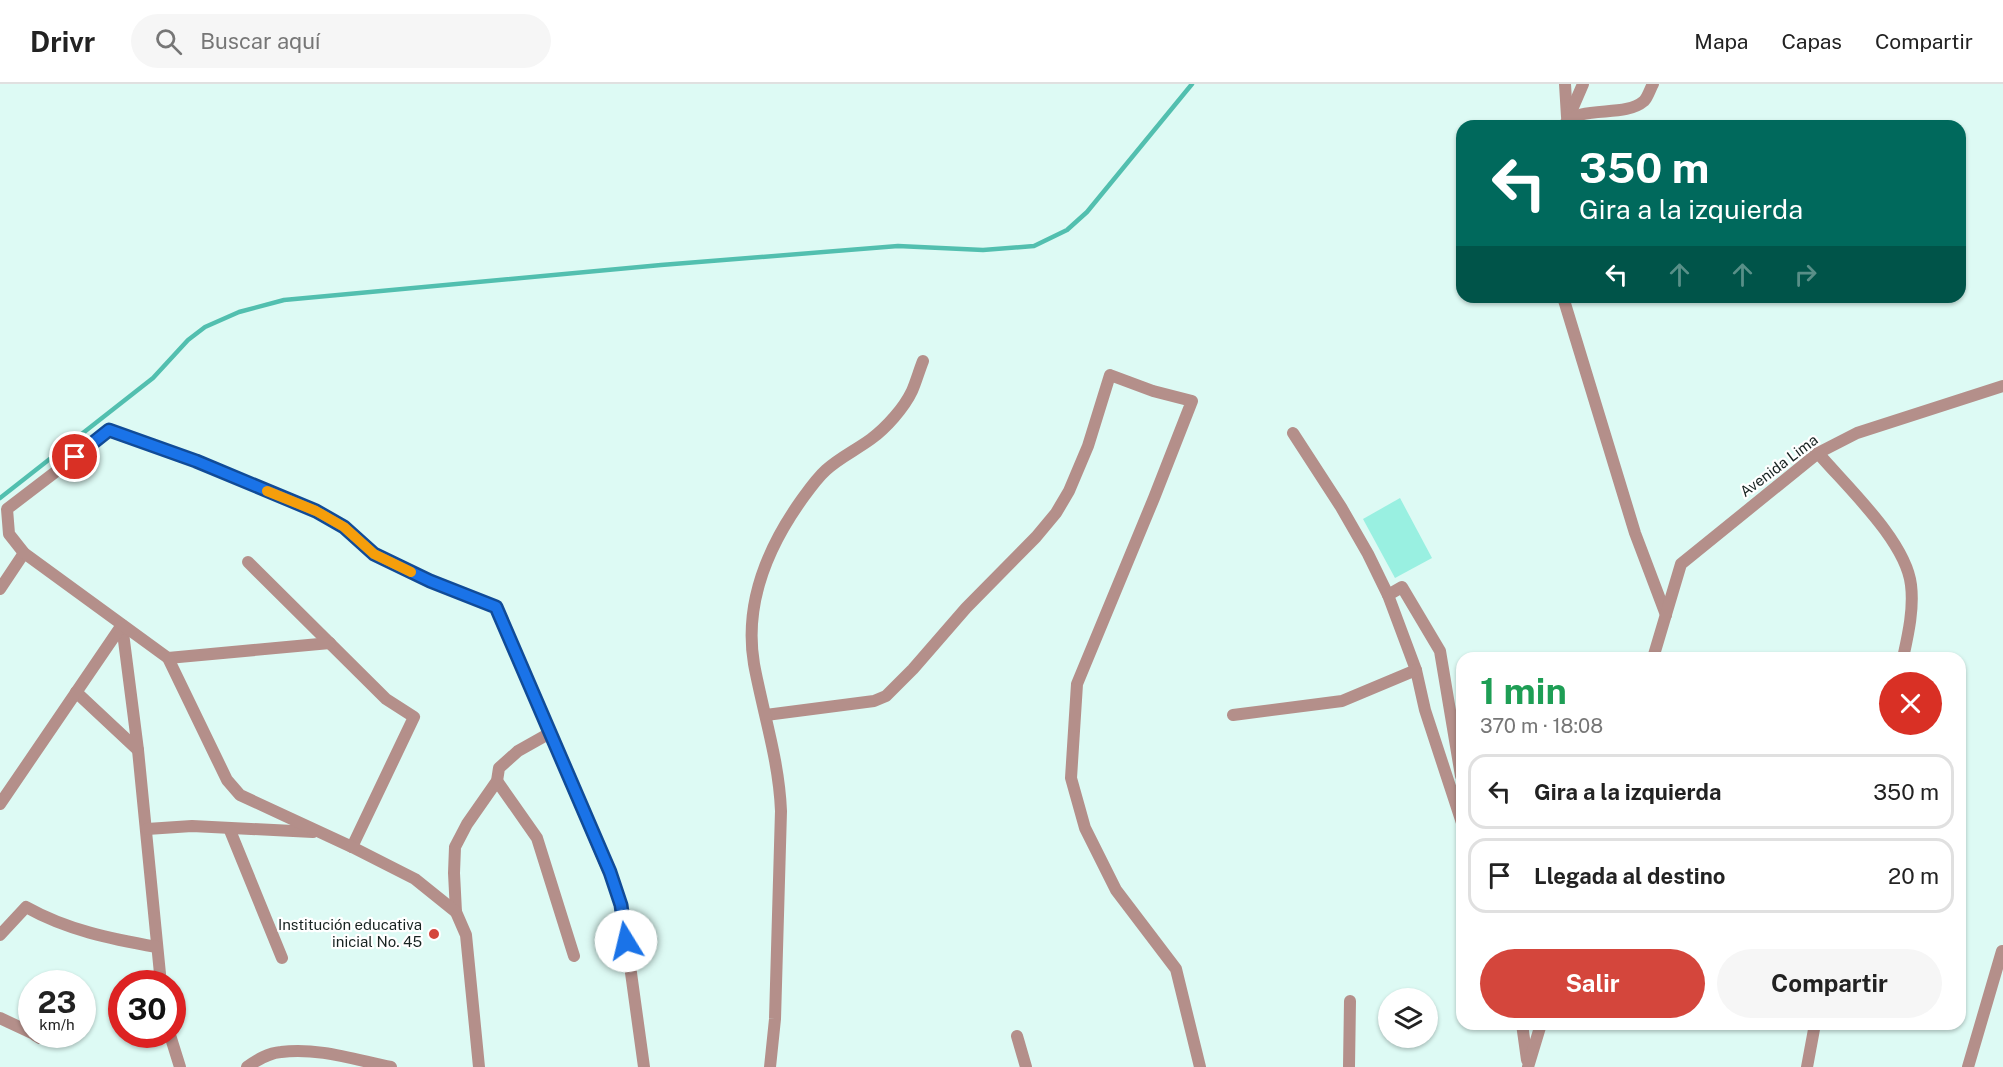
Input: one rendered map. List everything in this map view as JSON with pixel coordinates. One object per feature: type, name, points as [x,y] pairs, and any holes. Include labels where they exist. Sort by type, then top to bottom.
[{"type":"street","points":[[1565,120],[1566,84]]},
{"type":"street","points":[[1566,120],[1583,84]]},
{"type":"street","points":[[1572,120],[1590,113],[1631,108],[1646,100],[1653,84]]},
{"type":"street","points":[[1565,303],[1635,533],[1666,615]]},
{"type":"street","points":[[770,1067],[775,1019],[782,811],[780,784],[754,663],[753,621],[758,587],[774,543],[794,511],[825,471],[872,438],[895,415],[911,393],[923,362]]},
{"type":"street","points":[[766,715],[874,701],[886,696],[1056,513],[1069,490],[1088,446],[1110,375],[1153,391],[1192,401],[1077,684],[1071,778],[1085,828],[1116,890],[1176,969],[1200,1067]]},
{"type":"street","name":"Avenida Lima","points":[[1655,652],[1681,564],[1818,453],[1857,433],[2003,386]]},
{"type":"street","points":[[456,912],[415,879],[240,795],[227,780],[168,658],[24,553],[9,534],[8,509],[109,430],[196,461],[316,511],[344,527],[374,554],[430,581],[496,607],[616,889],[624,922],[644,1067]]},
{"type":"street","points":[[1293,433],[1341,507],[1388,595],[1416,670],[1425,710],[1456,805]]},
{"type":"street","points":[[1818,453],[1894,542],[1911,582],[1911,607],[1904,652]]},
{"type":"street","points":[[0,589],[24,553]]},
{"type":"street","points":[[248,562],[386,699],[414,717],[352,847]]},
{"type":"street","points":[[1388,595],[1402,587],[1440,651],[1456,746]]},
{"type":"street","points":[[0,804],[122,625]]},
{"type":"street","points":[[122,625],[147,829],[159,970]]},
{"type":"street","points":[[168,658],[330,643]]},
{"type":"street","points":[[1233,715],[1342,701],[1416,670]]},
{"type":"street","points":[[76,692],[138,750]]},
{"type":"street","points":[[479,1067],[466,935],[456,912],[455,847],[467,824],[496,781],[499,768],[519,751],[550,733]]},
{"type":"street","points":[[496,781],[537,838],[574,956]]},
{"type":"street","points":[[147,829],[192,826],[321,833]]},
{"type":"street","points":[[229,828],[282,958]]},
{"type":"street","points":[[0,935],[26,906],[56,922],[82,932],[157,947]]},
{"type":"street","points":[[1968,1067],[2002,951]]},
{"type":"street","points":[[1349,1067],[1350,1001]]},
{"type":"street","points":[[0,1018],[18,1027]]},
{"type":"street","points":[[1523,1030],[1528,1067]]},
{"type":"street","points":[[1528,1067],[1539,1030]]},
{"type":"street","points":[[1807,1067],[1814,1030]]},
{"type":"street","points":[[1017,1036],[1026,1067]]},
{"type":"street","points":[[174,1048],[180,1067]]},
{"type":"street","points":[[247,1067],[264,1057],[279,1052],[297,1051],[316,1052],[392,1067]]},
{"type":"green space","points":[[1400,498],[1432,558],[1395,578],[1363,519]]},
{"type":"waterway","points":[[0,498],[153,378],[188,340],[205,327],[239,312],[284,300],[661,265],[898,246],[983,250],[1034,246],[1067,230],[1087,212],[1192,84]]},
{"type":"slow traffic","points":[[267,491],[316,511],[344,527],[374,554],[411,572]]},
{"type":"place","name":"Institución educativa inicial No. 45","points":[[434,934]]},
{"type":"route","points":[[75,457],[109,430],[196,461],[316,511],[344,527],[374,554],[430,581],[496,607],[610,872],[621,905],[626,941]]}]
